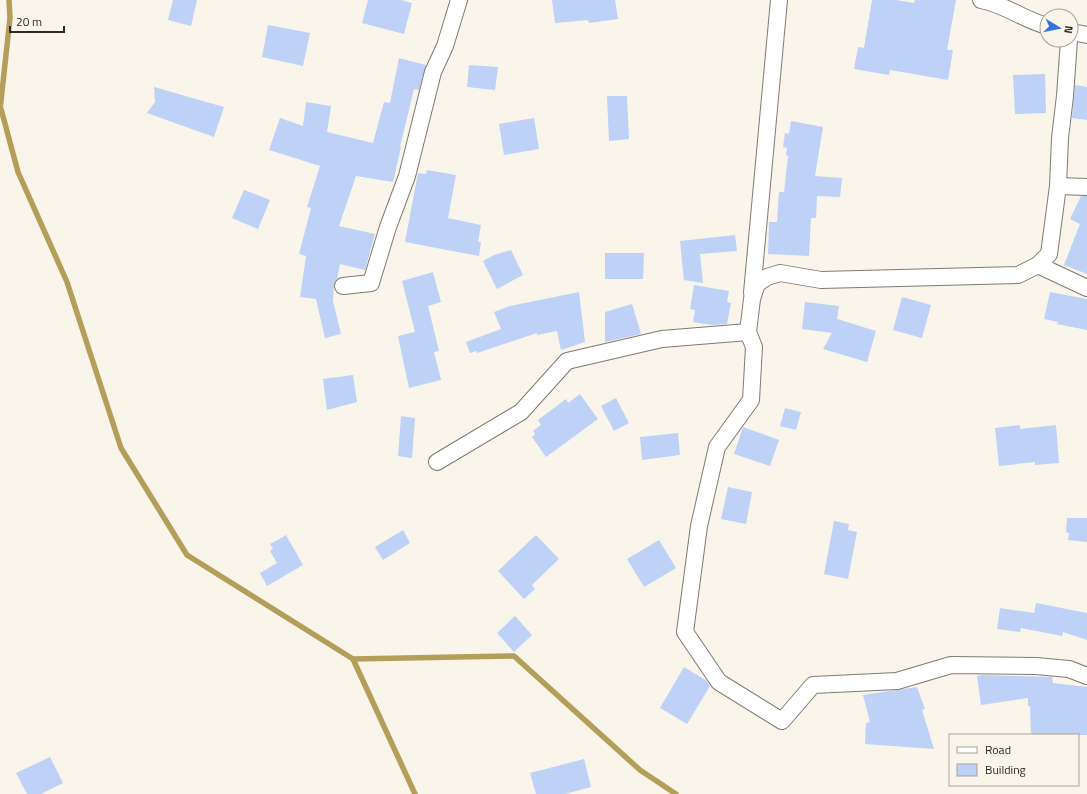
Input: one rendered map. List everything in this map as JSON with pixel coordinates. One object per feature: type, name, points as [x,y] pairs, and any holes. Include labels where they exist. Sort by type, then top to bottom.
[{"type":"street","points":[[343,286],[371,283],[388,227],[407,176],[434,72],[445,46],[459,0]]},
{"type":"street","points":[[779,0],[748,332],[754,347],[751,400],[717,447],[699,526],[685,632],[719,682],[782,720],[813,685],[897,681],[951,665],[1068,669],[1087,676]]},
{"type":"street","points":[[981,0],[994,2],[1017,15],[1039,23]]},
{"type":"street","points":[[752,299],[757,284],[767,277],[780,273],[821,280],[1018,275],[1038,265],[1049,254],[1058,186],[1060,138],[1066,96],[1069,48]]},
{"type":"street","points":[[1058,186],[1087,187]]},
{"type":"street","points":[[1038,265],[1087,288]]},
{"type":"street","points":[[437,462],[521,412],[567,361],[662,339],[748,332]]},
{"type":"building","points":[[173,0],[197,0],[191,26],[168,20]]},
{"type":"building","points":[[368,0],[401,0],[412,3],[404,34],[362,23]]},
{"type":"building","points":[[552,0],[615,0],[618,19],[589,23],[588,20],[555,23]]},
{"type":"building","points":[[872,0],[896,0],[914,3],[915,0],[956,0],[947,50],[953,50],[948,80],[890,70],[889,75],[854,69],[858,47],[864,48]]},
{"type":"building","points":[[268,25],[310,33],[303,66],[262,57]]},
{"type":"building","points":[[399,58],[426,65],[419,90],[414,89],[393,182],[356,176],[339,226],[375,234],[365,270],[340,264],[337,279],[334,283],[333,301],[341,334],[325,338],[316,299],[300,297],[306,256],[299,254],[311,208],[307,207],[320,166],[269,150],[280,118],[303,126],[306,102],[331,106],[327,132],[373,143],[384,102],[390,103]]},
{"type":"building","points":[[469,65],[498,67],[495,90],[467,87]]},
{"type":"building","points":[[1045,74],[1046,113],[1015,114],[1013,75]]},
{"type":"building","points":[[1075,85],[1087,87],[1087,120],[1072,118]]},
{"type":"building","points":[[154,87],[224,107],[214,137],[147,113],[155,102]]},
{"type":"building","points":[[607,96],[627,96],[629,139],[609,141]]},
{"type":"building","points":[[534,118],[539,149],[504,155],[499,124]]},
{"type":"building","points":[[791,121],[823,127],[815,176],[842,178],[840,197],[817,196],[816,218],[811,218],[809,256],[768,254],[769,222],[777,222],[779,192],[784,192],[788,156],[786,155],[787,148],[783,147],[785,133],[789,134]]},
{"type":"building","points":[[427,170],[456,175],[448,218],[481,225],[478,242],[481,242],[479,256],[405,242],[418,173],[426,174]]},
{"type":"building","points":[[244,190],[270,200],[258,229],[232,218]]},
{"type":"building","points":[[1081,196],[1087,196],[1087,274],[1064,265],[1080,224],[1070,219]]},
{"type":"building","points":[[735,235],[737,251],[700,254],[703,283],[684,280],[680,241]]},
{"type":"building","points":[[511,250],[523,275],[497,289],[483,261],[494,255]]},
{"type":"building","points":[[605,253],[644,253],[643,279],[605,279]]},
{"type":"building","points":[[433,272],[441,302],[428,306],[439,351],[434,352],[441,380],[409,388],[398,336],[415,332],[402,281]]},
{"type":"building","points":[[694,285],[729,291],[727,302],[731,303],[727,324],[712,325],[693,322],[695,310],[690,309]]},
{"type":"building","points":[[579,292],[585,342],[561,350],[557,331],[537,335],[537,333],[477,353],[476,351],[470,353],[466,342],[501,329],[494,312],[510,306]]},
{"type":"building","points":[[1050,292],[1087,299],[1087,330],[1057,324],[1058,322],[1044,319]]},
{"type":"building","points":[[902,297],[931,305],[922,338],[893,330]]},
{"type":"building","points":[[805,302],[839,306],[837,319],[876,331],[867,362],[823,349],[832,333],[802,329]]},
{"type":"building","points":[[632,304],[641,334],[605,342],[605,312]]},
{"type":"building","points":[[353,375],[357,402],[327,410],[323,379]]},
{"type":"building","points":[[580,394],[598,419],[546,457],[532,437],[535,434],[533,431],[541,425],[538,420],[566,399],[568,403]]},
{"type":"building","points":[[616,398],[629,423],[614,431],[601,406]]},
{"type":"building","points":[[785,408],[801,412],[796,430],[780,426]]},
{"type":"building","points":[[401,416],[415,418],[412,458],[398,456]]},
{"type":"building","points":[[1020,425],[1020,429],[1056,425],[1059,463],[1035,465],[1035,462],[999,466],[995,428]]},
{"type":"building","points":[[743,427],[779,440],[770,466],[734,454]]},
{"type":"building","points":[[678,433],[680,455],[642,460],[640,437]]},
{"type":"building","points":[[728,487],[752,492],[746,524],[721,519]]},
{"type":"building","points":[[1067,518],[1087,518],[1087,542],[1068,540],[1069,533],[1066,532]]},
{"type":"building","points":[[834,521],[849,524],[848,530],[857,532],[848,579],[824,574]]},
{"type":"building","points":[[403,530],[410,543],[383,560],[375,547]]},
{"type":"building","points":[[286,535],[303,565],[267,586],[260,573],[277,563],[270,551],[273,549],[270,544]]},
{"type":"building","points":[[536,535],[559,559],[532,585],[535,589],[524,599],[498,571]]},
{"type":"building","points":[[659,540],[676,568],[644,587],[627,559]]},
{"type":"building","points":[[1036,603],[1087,613],[1087,640],[1063,632],[1062,636],[1021,628],[1020,632],[997,629],[1000,608],[1034,613]]},
{"type":"building","points":[[515,616],[532,635],[514,652],[497,633]]},
{"type":"building","points":[[684,667],[707,681],[710,686],[687,724],[660,708]]},
{"type":"building","points":[[977,676],[1052,677],[1053,683],[1087,687],[1087,735],[1031,734],[1030,706],[1028,706],[1028,698],[981,705]]},
{"type":"building","points":[[917,687],[925,709],[922,710],[934,749],[865,744],[866,723],[870,722],[863,695]]},
{"type":"building","points":[[50,757],[63,783],[41,794],[27,794],[16,773]]},
{"type":"building","points":[[584,759],[591,787],[565,794],[536,794],[530,773]]},
{"type":"waterway","points":[[0,110],[10,18],[9,0]]},
{"type":"waterway","points":[[1,109],[18,172],[67,282],[121,448],[187,555],[353,659],[415,794]]},
{"type":"waterway","points":[[353,659],[514,656],[640,770],[676,794]]}]
